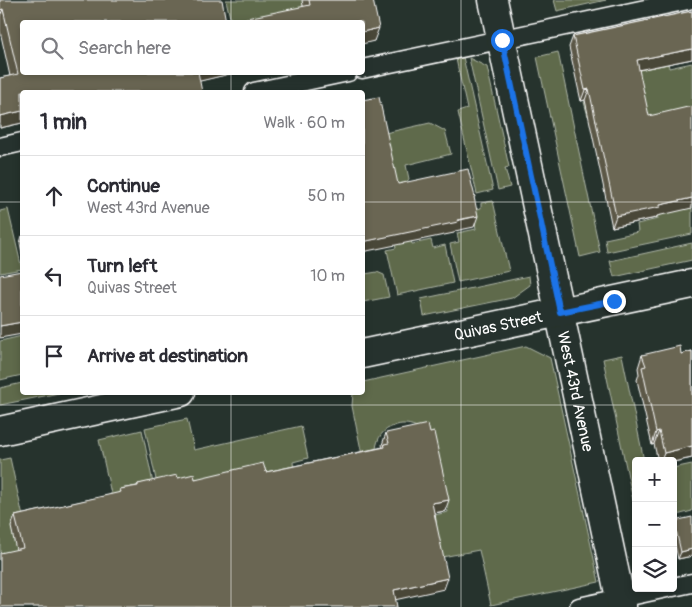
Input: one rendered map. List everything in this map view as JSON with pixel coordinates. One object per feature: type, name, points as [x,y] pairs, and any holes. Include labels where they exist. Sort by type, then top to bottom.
[{"type":"street","name":"West 43rd Avenue","points":[[493,0],[621,603]]},
{"type":"street","name":"Quivas Street","points":[[365,353],[692,284]]},
{"type":"street","points":[[0,431],[167,395]]},
{"type":"lane","points":[[365,68],[688,0]]},
{"type":"lane","points":[[263,90],[334,75]]},
{"type":"lane","points":[[0,147],[20,142]]},
{"type":"lane","points":[[677,586],[692,583]]},
{"type":"lane","points":[[579,607],[621,603],[655,592]]},
{"type":"green space","points":[[226,0],[367,0],[243,20],[231,20]]},
{"type":"green space","points":[[554,0],[606,0],[557,11]]},
{"type":"green space","points":[[660,22],[669,68],[692,63],[692,116],[674,142],[634,106],[588,116],[584,102],[638,90],[625,30]]},
{"type":"green space","points":[[558,52],[600,252],[580,257],[537,57]]},
{"type":"green space","points":[[463,57],[493,190],[477,194],[458,112],[467,109],[456,59]]},
{"type":"green space","points":[[469,58],[487,67],[509,167],[505,168],[510,187],[498,190]]},
{"type":"green space","points":[[430,123],[445,131],[451,154],[406,165],[409,179],[398,192],[385,133]]},
{"type":"green space","points":[[644,151],[692,198],[692,234],[607,252],[605,239],[638,232],[637,224],[658,219]]},
{"type":"green space","points":[[493,201],[509,271],[458,282],[450,244],[459,242],[457,233],[476,229],[473,210],[481,208],[481,203]]},
{"type":"green space","points":[[8,209],[20,260],[20,269],[0,273],[0,211]]},
{"type":"green space","points":[[410,237],[412,244],[431,240],[433,248],[445,245],[453,283],[397,295],[387,250],[396,248],[394,241]]},
{"type":"green space","points":[[692,243],[692,260],[614,277],[610,261]]},
{"type":"green space","points":[[377,272],[384,275],[389,297],[365,302],[365,274]]},
{"type":"green space","points":[[529,276],[530,285],[512,298],[424,316],[421,299]]},
{"type":"green space","points":[[20,336],[20,375],[0,380],[0,341]]},
{"type":"green space","points":[[526,346],[550,358],[599,582],[491,605],[479,550],[437,558],[381,527],[448,512],[433,444],[424,432],[415,426],[399,424],[390,427],[381,434],[378,441],[376,449],[391,520],[376,523],[352,406],[353,395],[365,395],[365,382]]},
{"type":"green space","points":[[622,355],[643,457],[632,457],[632,495],[603,359]]},
{"type":"green space","points":[[20,383],[20,395],[49,395],[0,405],[0,388]]},
{"type":"green space","points":[[187,419],[194,450],[301,426],[308,458],[293,462],[294,473],[280,537],[265,468],[214,479],[258,607],[158,489],[145,428]]},
{"type":"green space","points":[[142,430],[154,488],[112,498],[99,440]]},
{"type":"green space","points":[[10,458],[31,553],[0,561],[0,460]]},
{"type":"green space","points":[[692,464],[692,511],[677,515],[677,502],[677,467]]},
{"type":"building","points":[[0,0],[222,0],[226,20],[20,20],[20,75],[199,75],[202,90],[20,90],[20,111],[0,116],[0,78],[18,74],[3,9],[0,10]]},
{"type":"building","points":[[309,0],[373,0],[379,28],[365,31],[365,20],[238,20],[310,5]]},
{"type":"building","points":[[692,11],[692,49],[637,60],[649,116],[692,106],[692,198],[616,216],[589,89],[585,90],[573,36]]},
{"type":"building","points":[[379,97],[398,184],[468,169],[478,216],[365,241],[365,99]]},
{"type":"building","points":[[20,271],[20,322],[0,326],[0,275]]},
{"type":"building","points":[[680,346],[681,354],[692,351],[692,446],[664,453],[659,431],[656,432],[642,367],[646,366],[642,355]]},
{"type":"building","points":[[428,424],[430,433],[434,432],[449,500],[432,503],[448,578],[394,590],[397,607],[0,607],[0,553],[23,548],[15,516],[121,492],[120,489],[177,475],[178,478],[194,474],[195,479],[263,463],[266,472],[385,447],[384,444],[389,443],[386,433]]},
{"type":"building","points":[[692,517],[692,549],[681,552],[677,534],[677,520]]},
{"type":"route","points":[[502,40],[560,312],[614,301]]}]
